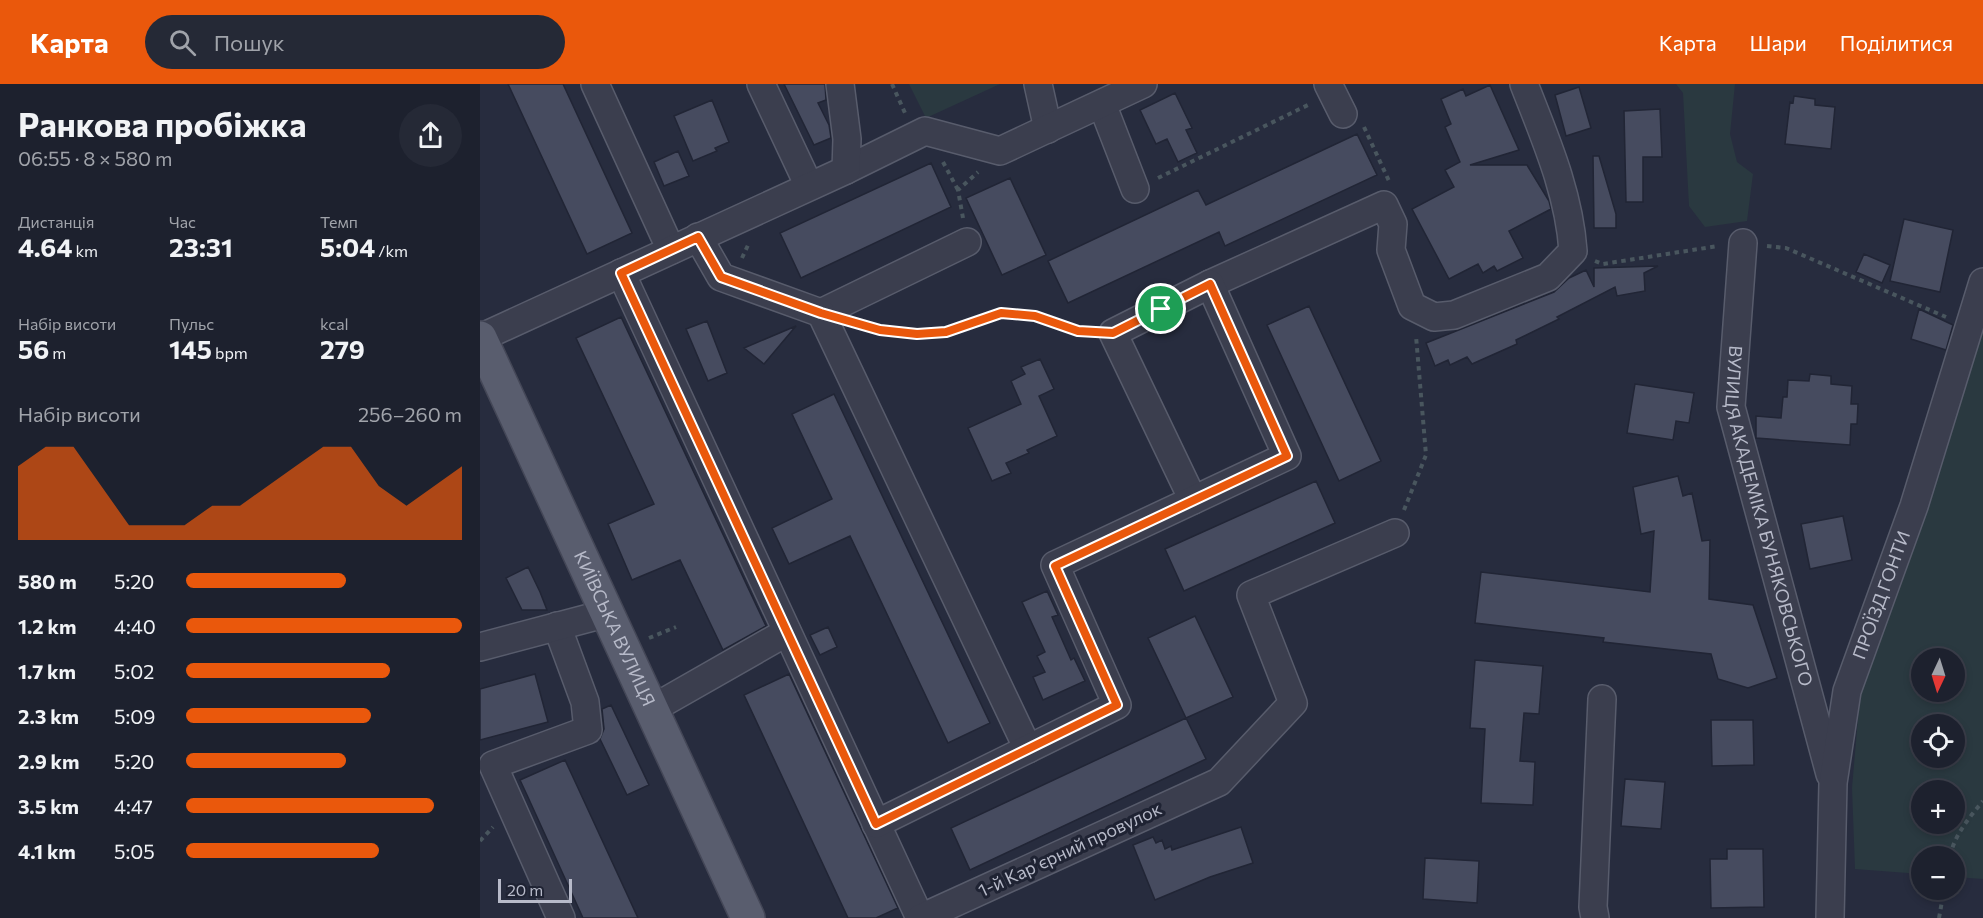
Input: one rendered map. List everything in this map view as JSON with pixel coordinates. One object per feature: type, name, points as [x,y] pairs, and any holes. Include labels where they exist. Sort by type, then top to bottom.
[{"type":"main road","name":"КИЇВСЬКА ВУЛИЦЯ","points":[[480,338],[748,918]]},
{"type":"street","points":[[595,84],[671,250]]},
{"type":"street","points":[[761,84],[809,186]]},
{"type":"street","points":[[840,84],[847,139],[846,170]]},
{"type":"street","points":[[1038,84],[1048,129]]},
{"type":"street","points":[[480,338],[846,170],[925,131],[1000,152],[1143,84]]},
{"type":"street","points":[[1193,500],[1113,333],[1210,284],[1384,205],[1393,224],[1390,250],[1412,306],[1434,317],[1454,315],[1548,277],[1573,251],[1566,201],[1556,166],[1524,84]]},
{"type":"street","points":[[1102,104],[1136,189]]},
{"type":"street","points":[[698,237],[721,277],[821,313],[1028,749]]},
{"type":"street","points":[[821,313],[967,242]]},
{"type":"street","name":"ВУЛИЦЯ АКАДЕМІКА БУНЯКОВСЬКОГО","points":[[1743,243],[1731,407],[1833,783]]},
{"type":"street","points":[[621,273],[921,918]]},
{"type":"street","name":"ПРОЇЗД ГОНТИ","points":[[1830,918],[1833,783],[1847,691],[1914,506],[1983,282]]},
{"type":"street","points":[[876,824],[1117,705],[1055,566],[1287,456],[1210,284]]},
{"type":"street","name":"1-й Карʼєрний провулок","points":[[921,918],[1219,782],[1293,703],[1251,595],[1395,533]]},
{"type":"street","points":[[480,647],[608,613]]},
{"type":"street","points":[[557,626],[585,702],[588,730],[493,765],[561,918]]},
{"type":"street","points":[[652,709],[787,632]]},
{"type":"street","points":[[1595,918],[1593,907],[1602,699]]},
{"type":"path","points":[[892,84],[916,135]]},
{"type":"path","points":[[1136,189],[1335,97],[1360,118],[1390,183],[1384,205]]},
{"type":"path","points":[[967,242],[958,190],[1000,152]]},
{"type":"path","points":[[1603,264],[1743,243],[1786,248],[1969,327]]},
{"type":"path","points":[[821,313],[880,330],[917,334],[946,332],[1001,313],[1035,316],[1078,331],[1113,333]]},
{"type":"path","points":[[1395,533],[1426,456],[1415,334],[1425,313]]},
{"type":"path","points":[[1952,846],[1967,820],[1983,801]]},
{"type":"path","points":[[1939,918],[1942,900]]},
{"type":"shaded area","points":[[909,84],[1000,84],[926,118]]},
{"type":"shaded area","points":[[1676,84],[1735,84],[1730,134],[1737,162],[1753,174],[1747,221],[1705,227],[1689,206],[1683,93]]},
{"type":"shaded area","points":[[1983,311],[1983,879],[1965,878],[1965,846],[1911,846],[1911,873],[1855,869],[1852,788],[1860,695]]},
{"type":"building","points":[[508,84],[563,84],[632,233],[587,254]]},
{"type":"building","points":[[784,84],[825,84],[826,100],[818,103],[829,125],[831,138],[814,145]]},
{"type":"building","points":[[1490,85],[1519,150],[1470,165],[1527,165],[1549,201],[1551,209],[1509,231],[1523,258],[1497,271],[1494,266],[1483,273],[1478,264],[1449,279],[1412,209],[1454,187],[1445,170],[1460,162],[1445,127],[1451,124],[1441,99],[1463,89],[1466,96]]},
{"type":"building","points":[[1579,87],[1591,128],[1566,136],[1555,95]]},
{"type":"building","points":[[1175,93],[1192,128],[1186,130],[1197,153],[1178,162],[1167,139],[1156,144],[1140,110]]},
{"type":"building","points":[[1794,96],[1815,99],[1815,105],[1835,107],[1831,149],[1785,144],[1790,102],[1793,103]]},
{"type":"building","points":[[712,100],[729,142],[715,148],[717,151],[693,161],[674,116]]},
{"type":"building","points":[[1660,109],[1662,157],[1643,157],[1643,202],[1626,202],[1624,111]]},
{"type":"building","points":[[1357,134],[1377,175],[1225,246],[1219,232],[1068,303],[1048,261],[1198,190],[1206,205]]},
{"type":"building","points":[[678,151],[689,176],[664,186],[654,162]]},
{"type":"building","points":[[1593,156],[1599,156],[1616,214],[1616,228],[1594,228]]},
{"type":"building","points":[[931,163],[951,207],[801,278],[780,233]]},
{"type":"building","points":[[1010,178],[1046,255],[1002,275],[966,198]]},
{"type":"building","points":[[1904,219],[1953,230],[1940,292],[1890,281]]},
{"type":"building","points":[[1864,254],[1890,265],[1882,283],[1856,272]]},
{"type":"building","points":[[1658,266],[1644,273],[1645,291],[1617,296],[1615,287],[1516,340],[1517,344],[1472,364],[1467,357],[1450,365],[1448,360],[1435,366],[1426,343],[1554,292],[1569,278],[1586,270],[1594,287],[1594,268]]},
{"type":"building","points":[[1309,306],[1381,461],[1339,481],[1267,325]]},
{"type":"building","points":[[1919,309],[1953,325],[1946,350],[1911,339]]},
{"type":"building","points":[[621,317],[766,626],[723,650],[680,560],[632,580],[608,524],[654,504],[576,338]]},
{"type":"building","points":[[707,321],[727,373],[708,381],[686,329]]},
{"type":"building","points":[[796,326],[764,364],[744,348]]},
{"type":"building","points":[[1040,359],[1054,389],[1039,396],[1057,436],[1027,450],[1029,453],[1006,463],[1011,473],[992,481],[968,428],[1021,404],[1011,381],[1025,374],[1021,367]]},
{"type":"building","points":[[1810,374],[1831,376],[1831,384],[1852,386],[1851,404],[1858,404],[1857,424],[1851,424],[1850,445],[1756,438],[1756,416],[1781,418],[1783,397],[1787,397],[1788,380],[1809,381]]},
{"type":"building","points":[[1635,384],[1694,393],[1689,423],[1676,421],[1673,440],[1627,433]]},
{"type":"building","points":[[834,394],[990,723],[948,743],[850,536],[789,564],[772,528],[832,499],[792,414]]},
{"type":"building","points":[[1678,476],[1683,496],[1692,493],[1702,541],[1710,540],[1709,599],[1753,605],[1777,678],[1748,688],[1718,679],[1711,654],[1603,642],[1604,638],[1475,623],[1481,572],[1650,592],[1654,531],[1641,534],[1633,487]]},
{"type":"building","points":[[1316,481],[1335,523],[1184,591],[1165,549]]},
{"type":"building","points":[[1843,516],[1852,560],[1810,569],[1801,524]]},
{"type":"building","points":[[528,567],[547,610],[522,610],[506,578]]},
{"type":"building","points":[[1047,591],[1058,615],[1052,617],[1071,660],[1074,658],[1085,681],[1043,700],[1033,677],[1045,672],[1037,656],[1045,652],[1022,602]]},
{"type":"building","points":[[1195,616],[1233,697],[1186,718],[1148,638]]},
{"type":"building","points":[[828,627],[837,647],[820,655],[810,635]]},
{"type":"building","points":[[1475,660],[1543,666],[1539,714],[1524,713],[1520,761],[1535,762],[1533,805],[1481,803],[1485,729],[1470,728]]},
{"type":"building","points":[[535,674],[548,722],[480,740],[480,689]]},
{"type":"building","points":[[789,674],[898,908],[876,918],[848,918],[744,695]]},
{"type":"building","points":[[611,705],[649,785],[627,795],[600,739],[604,729],[602,709]]},
{"type":"building","points":[[1186,718],[1206,759],[970,870],[951,828]]},
{"type":"building","points":[[1711,720],[1753,720],[1754,765],[1712,766]]},
{"type":"building","points":[[565,760],[638,918],[583,918],[520,780]]},
{"type":"building","points":[[1625,779],[1665,782],[1661,829],[1621,826]]},
{"type":"building","points":[[1241,827],[1253,863],[1210,877],[1155,900],[1133,845],[1153,837],[1156,843],[1162,840],[1165,849],[1171,846],[1172,850]]},
{"type":"building","points":[[1727,849],[1763,849],[1764,907],[1711,908],[1710,859],[1727,859]]},
{"type":"building","points":[[1425,858],[1479,861],[1477,903],[1423,899]]},
{"type":"route","points":[[698,237],[721,277],[821,313],[880,330],[917,334],[946,332],[1001,313],[1035,316],[1078,331],[1113,333],[1161,309],[1210,284],[1287,456],[1055,566],[1117,705],[876,824],[621,273],[698,237]]}]
